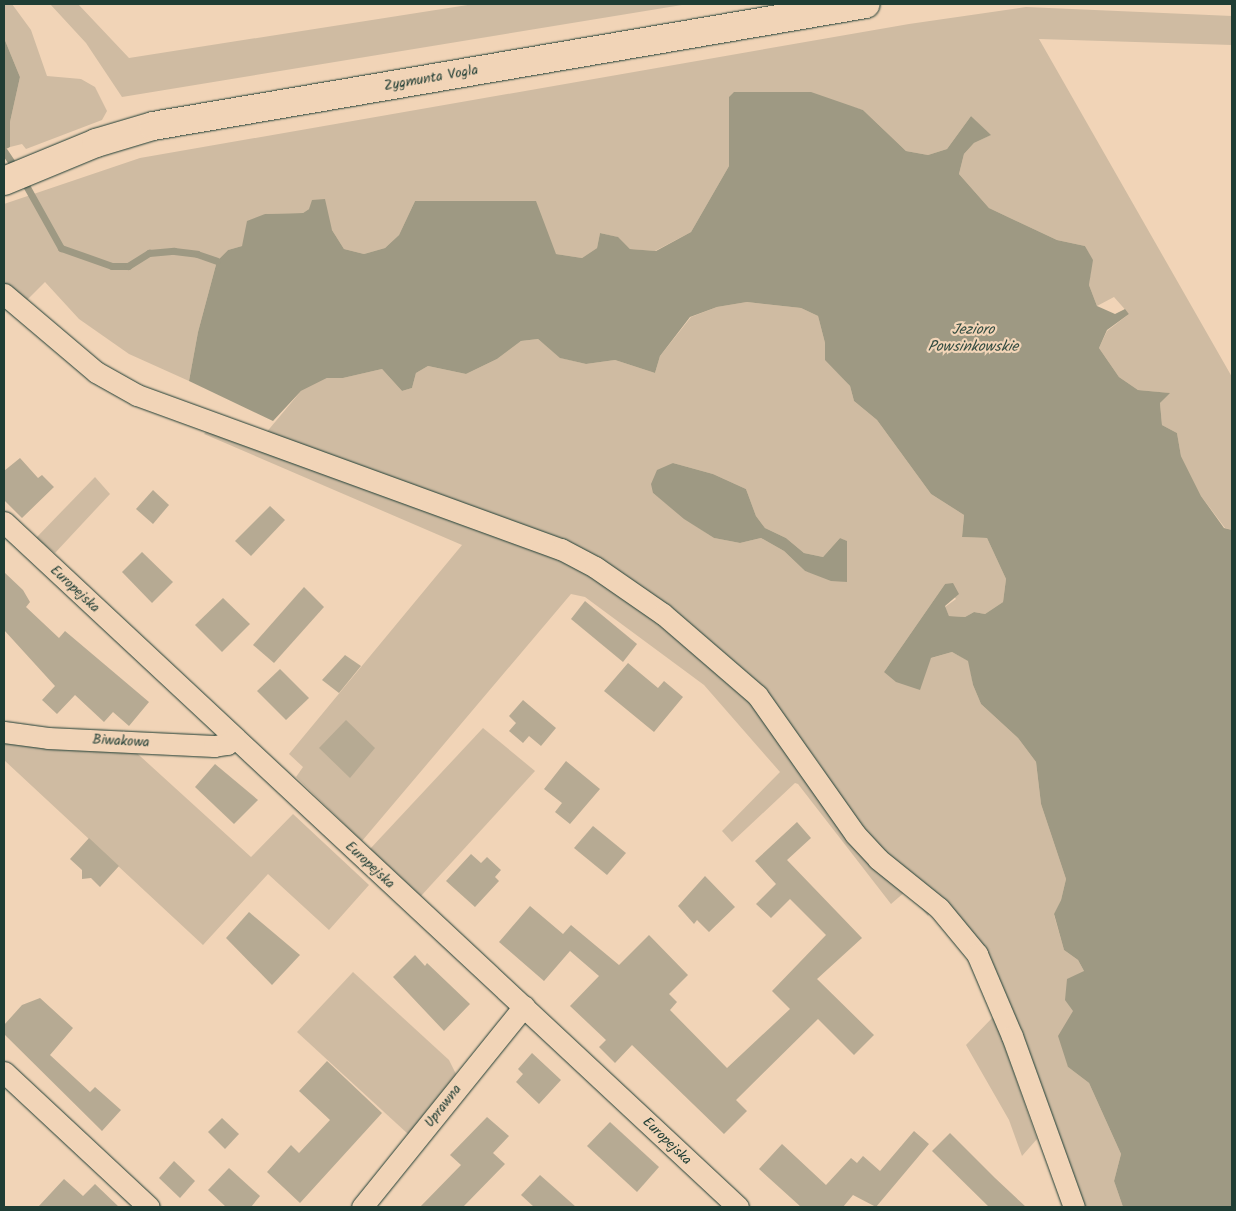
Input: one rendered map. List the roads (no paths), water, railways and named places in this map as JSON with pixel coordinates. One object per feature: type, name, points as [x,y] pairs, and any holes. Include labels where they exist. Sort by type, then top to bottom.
[{"type":"street","name":"Zygmunta Vogla","points":[[4,181],[41,164],[131,131],[171,122],[866,4]]},
{"type":"street","points":[[4,294],[96,372],[137,395],[561,549],[595,567],[663,614],[757,694],[855,834],[878,859],[939,908],[977,954],[998,999],[1074,1207]]},
{"type":"street","name":"Europejska","points":[[4,522],[738,1207]]},
{"type":"street","name":"Biwakowa","points":[[4,732],[48,738],[214,746],[226,744],[235,738]]},
{"type":"street","name":"Uprawna","points":[[362,1207],[524,1006]]},
{"type":"street","points":[[4,1072],[149,1207]]},
{"type":"water","points":[[4,38],[20,77],[10,122],[10,147],[4,150]]},
{"type":"water","name":"Jezioro Powsinkowskie","points":[[734,92],[811,92],[863,110],[906,151],[928,155],[947,149],[971,116],[991,135],[974,143],[964,154],[959,174],[989,208],[1057,240],[1085,246],[1093,260],[1089,285],[1097,306],[1115,314],[1125,309],[1129,314],[1107,330],[1099,348],[1119,377],[1138,390],[1170,393],[1160,403],[1162,425],[1177,433],[1181,456],[1201,496],[1224,528],[1232,530],[1232,1207],[1123,1207],[1114,1181],[1121,1154],[1089,1083],[1068,1067],[1058,1036],[1073,1011],[1065,1000],[1067,979],[1084,971],[1078,960],[1064,950],[1054,914],[1061,900],[1066,879],[1041,804],[1036,762],[1018,738],[981,704],[973,685],[968,661],[952,652],[931,658],[920,690],[896,682],[884,672],[945,584],[953,583],[959,594],[945,606],[949,616],[965,617],[974,612],[985,614],[1003,602],[1006,579],[987,538],[962,537],[964,515],[931,494],[877,420],[854,401],[850,386],[825,360],[825,343],[818,316],[801,308],[747,302],[717,307],[690,317],[660,356],[655,373],[615,360],[586,364],[560,358],[538,339],[521,341],[497,359],[466,374],[428,366],[416,373],[412,388],[402,391],[382,369],[343,378],[327,378],[301,391],[273,421],[189,381],[198,332],[217,261],[228,250],[242,246],[247,221],[265,214],[303,213],[309,209],[312,200],[325,199],[332,230],[344,249],[364,254],[385,248],[399,235],[415,201],[536,201],[556,254],[582,258],[597,248],[600,233],[618,237],[630,249],[656,251],[691,232],[729,166],[729,97]]},
{"type":"water","points":[[673,463],[713,474],[746,489],[756,516],[765,528],[786,538],[804,553],[823,557],[840,538],[847,541],[847,582],[831,581],[805,571],[784,551],[761,538],[740,543],[714,538],[684,519],[653,493],[651,484],[657,470]]},
{"type":"waterway","points":[[4,151],[16,169]]},
{"type":"waterway","points":[[23,180],[61,248],[112,266],[128,266],[149,253],[174,251],[197,254],[217,261]]}]
